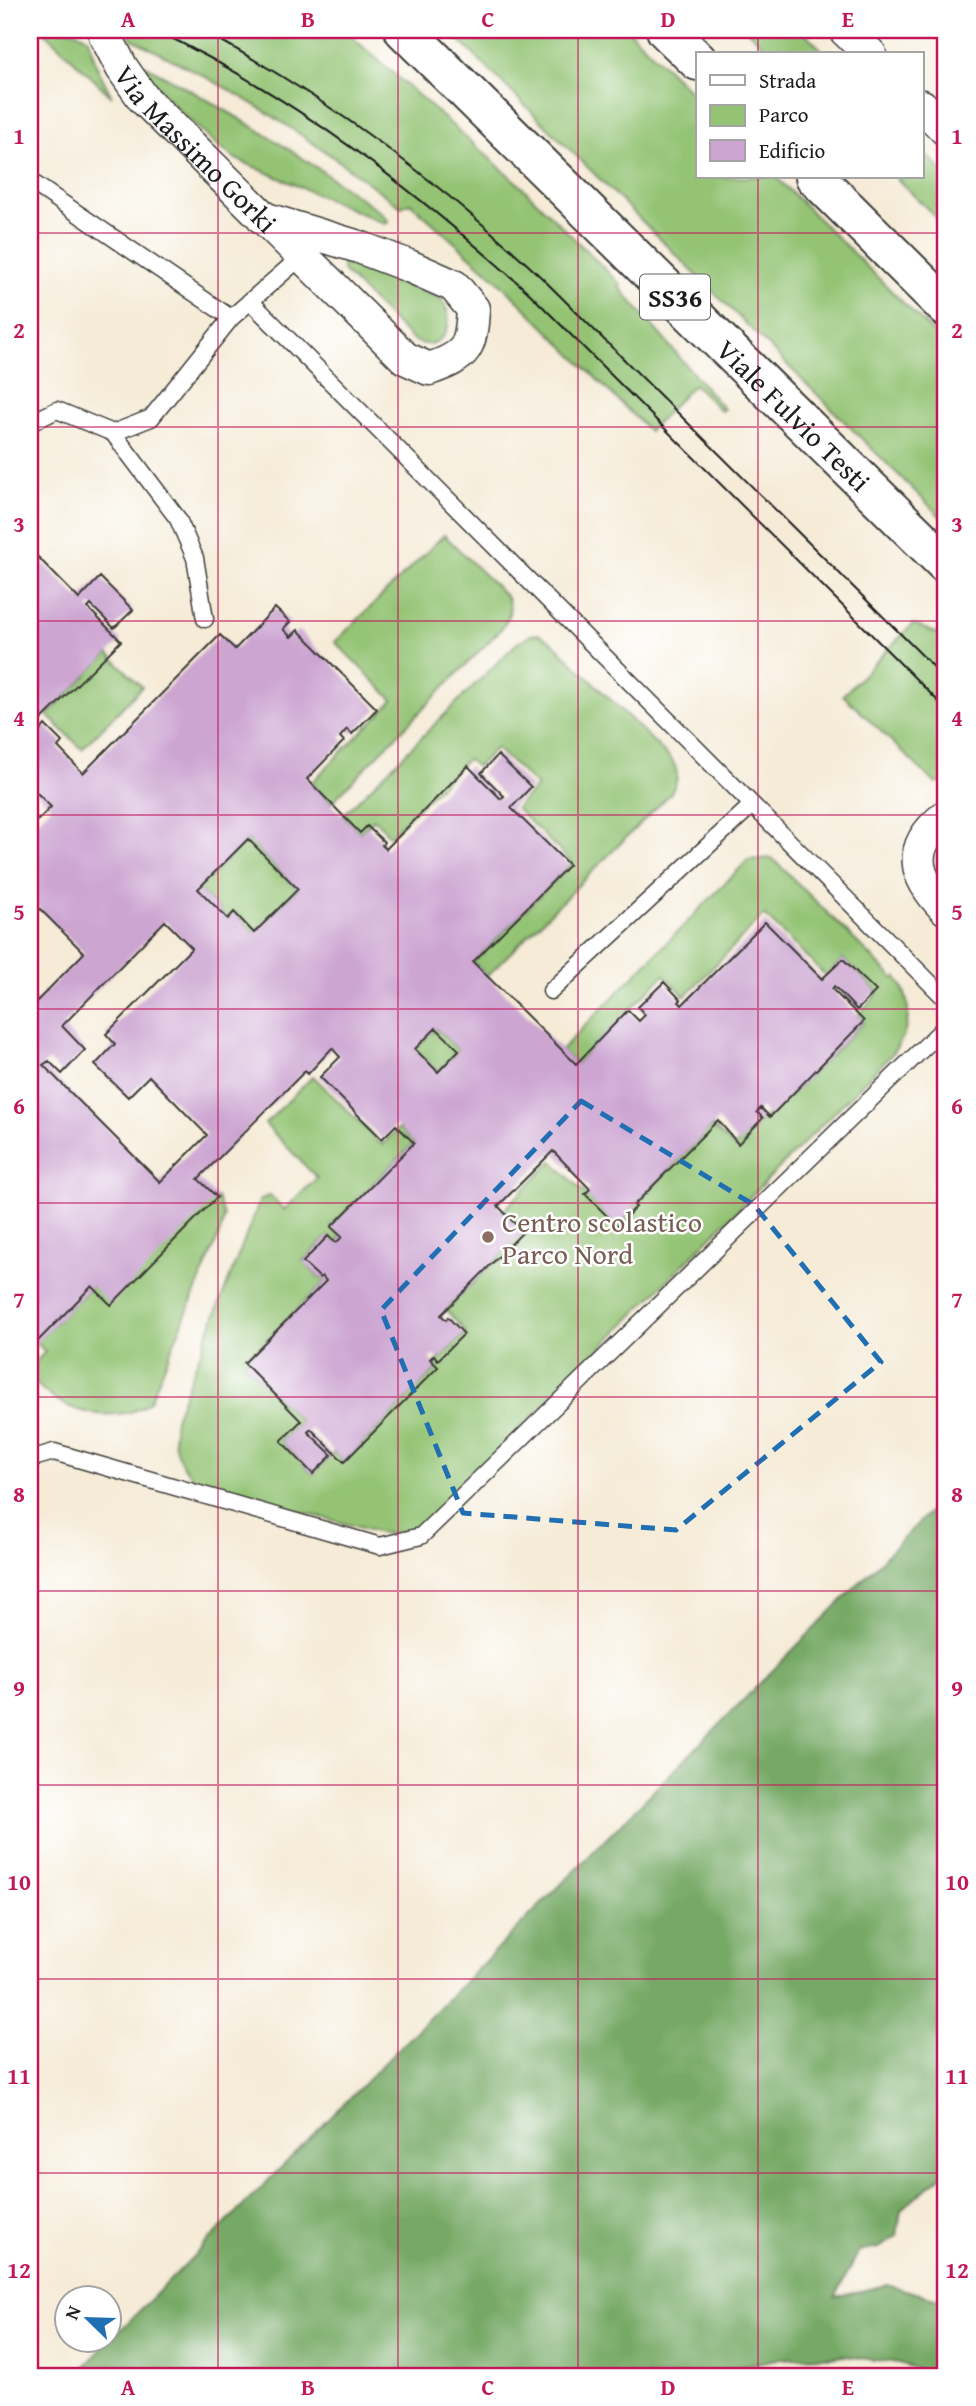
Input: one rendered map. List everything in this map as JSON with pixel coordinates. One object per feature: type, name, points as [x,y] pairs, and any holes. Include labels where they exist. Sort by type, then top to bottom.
[{"type":"main road","name":"Viale Fulvio Testi","points":[[404,30],[946,564]]},
{"type":"main road","points":[[666,30],[696,59]]},
{"type":"main road","points":[[816,178],[946,307]]},
{"type":"street","name":"Via Massimo Gorki","points":[[104,30],[122,68],[143,98],[263,218],[405,358],[429,369],[453,361],[471,339],[473,309],[454,286],[359,247],[263,218]]},
{"type":"street","points":[[845,30],[868,52]]},
{"type":"street","points":[[923,107],[946,130]]},
{"type":"street","points":[[946,816],[930,828],[917,858],[921,878],[930,893],[946,909]]},
{"type":"lane","points":[[30,181],[231,318]]},
{"type":"lane","points":[[113,433],[151,418],[231,318],[302,256]]},
{"type":"lane","points":[[250,301],[946,999]]},
{"type":"lane","points":[[30,423],[57,410],[113,433],[178,519],[195,558],[205,619]]},
{"type":"lane","points":[[551,991],[752,805]]},
{"type":"lane","points":[[30,1459],[54,1452],[380,1546],[421,1536],[946,1026]]},
{"type":"highlighted area","points":[[581,1101],[754,1205],[881,1362],[676,1530],[463,1513],[381,1310]]},
{"type":"green space","points":[[42,30],[73,30],[88,38],[97,67],[112,97]]},
{"type":"green space","points":[[129,30],[344,30],[521,186],[621,285],[619,287],[724,409],[721,411],[694,384],[649,431],[497,280],[410,203],[401,207],[275,118],[219,84],[131,38]]},
{"type":"green space","points":[[449,30],[628,30],[696,97],[696,178],[777,178],[946,345],[946,522]]},
{"type":"green space","points":[[747,30],[802,30],[824,52],[770,52]]},
{"type":"green space","points":[[139,62],[297,154],[369,204],[389,222],[385,224],[236,159],[183,114],[157,87]]},
{"type":"green space","points":[[923,151],[946,175],[946,227],[896,178],[923,178]]},
{"type":"green space","points":[[346,258],[439,298],[446,307],[448,316],[448,326],[444,334],[430,344],[410,338],[343,271],[341,262]]},
{"type":"green space","points":[[444,535],[506,596],[510,610],[508,618],[500,630],[331,803],[311,783],[393,700],[335,642]]},
{"type":"green space","points":[[913,624],[946,637],[946,781],[935,783],[843,695]]},
{"type":"green space","points":[[539,634],[551,641],[671,759],[677,777],[670,794],[487,976],[473,962],[572,863],[516,808],[537,786],[496,748],[477,767],[467,759],[390,836],[374,819],[360,833],[343,815],[517,643],[531,635]]},
{"type":"green space","points":[[108,653],[142,687],[82,749],[47,715]]},
{"type":"green space","points":[[248,839],[298,889],[254,933],[234,912],[228,919],[198,889]]},
{"type":"green space","points":[[772,858],[894,979],[897,977],[906,997],[908,1017],[903,1036],[891,1055],[425,1523],[401,1532],[380,1533],[216,1489],[194,1478],[180,1461],[176,1450],[176,1415],[260,1200],[270,1195],[284,1210],[317,1178],[265,1124],[313,1076],[382,1145],[399,1128],[414,1143],[331,1226],[342,1237],[336,1243],[328,1236],[303,1261],[319,1278],[322,1276],[326,1281],[244,1363],[301,1421],[281,1441],[313,1474],[334,1452],[344,1462],[437,1368],[435,1364],[466,1332],[446,1310],[523,1233],[503,1211],[552,1161],[618,1226],[635,1208],[634,1205],[712,1126],[734,1147],[767,1114],[770,1116],[864,1022],[858,1015],[878,993],[843,959],[826,976],[764,915],[685,996],[664,975],[576,1064],[561,1050],[748,860]]},
{"type":"green space","points":[[436,1028],[459,1050],[438,1072],[415,1049]]},
{"type":"green space","points":[[217,1197],[224,1216],[221,1230],[150,1401],[133,1411],[90,1413],[59,1401],[30,1378],[30,1368],[45,1352],[36,1342],[92,1286]]},
{"type":"green space","points":[[946,1495],[946,2172],[901,2210],[897,2236],[879,2248],[859,2251],[835,2297],[887,2285],[946,2301],[946,2376],[938,2376],[899,2363],[844,2356],[777,2359],[702,2376],[75,2376],[97,2354],[122,2354],[122,2328]]},
{"type":"building","points":[[30,549],[79,599],[100,577],[133,610],[114,628],[91,605],[88,608],[121,641],[36,725],[41,730],[45,725],[62,742],[58,747],[83,773],[220,635],[235,649],[275,608],[290,622],[283,629],[291,637],[298,630],[377,709],[352,734],[347,729],[340,737],[344,741],[307,779],[360,833],[367,826],[384,842],[382,845],[386,849],[468,766],[501,799],[504,796],[481,773],[498,755],[531,787],[511,808],[569,865],[473,962],[576,1064],[628,1010],[639,1021],[645,1015],[638,1007],[664,982],[681,1000],[679,1002],[682,1005],[765,922],[822,979],[843,959],[876,991],[857,1010],[834,986],[832,989],[864,1021],[770,1117],[761,1108],[757,1112],[763,1118],[738,1144],[718,1120],[634,1205],[636,1207],[617,1226],[585,1194],[590,1189],[553,1151],[498,1206],[523,1232],[441,1315],[446,1320],[448,1317],[464,1334],[438,1360],[434,1355],[430,1359],[438,1367],[344,1462],[311,1429],[308,1432],[332,1455],[313,1474],[281,1441],[301,1421],[244,1363],[326,1281],[303,1262],[328,1236],[336,1243],[342,1237],[331,1227],[414,1143],[396,1125],[382,1139],[320,1077],[340,1057],[332,1048],[308,1074],[305,1071],[198,1179],[217,1197],[111,1305],[92,1286],[30,1349],[30,994],[37,1001],[84,953],[30,899],[30,828],[51,807],[30,786]],"holes":[[[248,839],[298,889],[254,933],[234,912],[228,919],[198,889]],[[165,921],[192,948],[106,1034],[115,1044],[95,1065],[128,1097],[149,1076],[207,1135],[160,1182],[43,1065],[49,1061],[62,1074],[85,1050],[62,1026]],[[436,1028],[459,1050],[438,1072],[415,1049]]]},
{"type":"tram line","points":[[155,30],[256,84],[304,115],[397,182],[486,255],[529,293],[946,709]]},
{"type":"tram line","points":[[202,30],[294,84],[381,143],[503,242],[946,679]]},
{"type":"place","name":"Centro scolastico Parco Nord","points":[[488,1237]]}]
